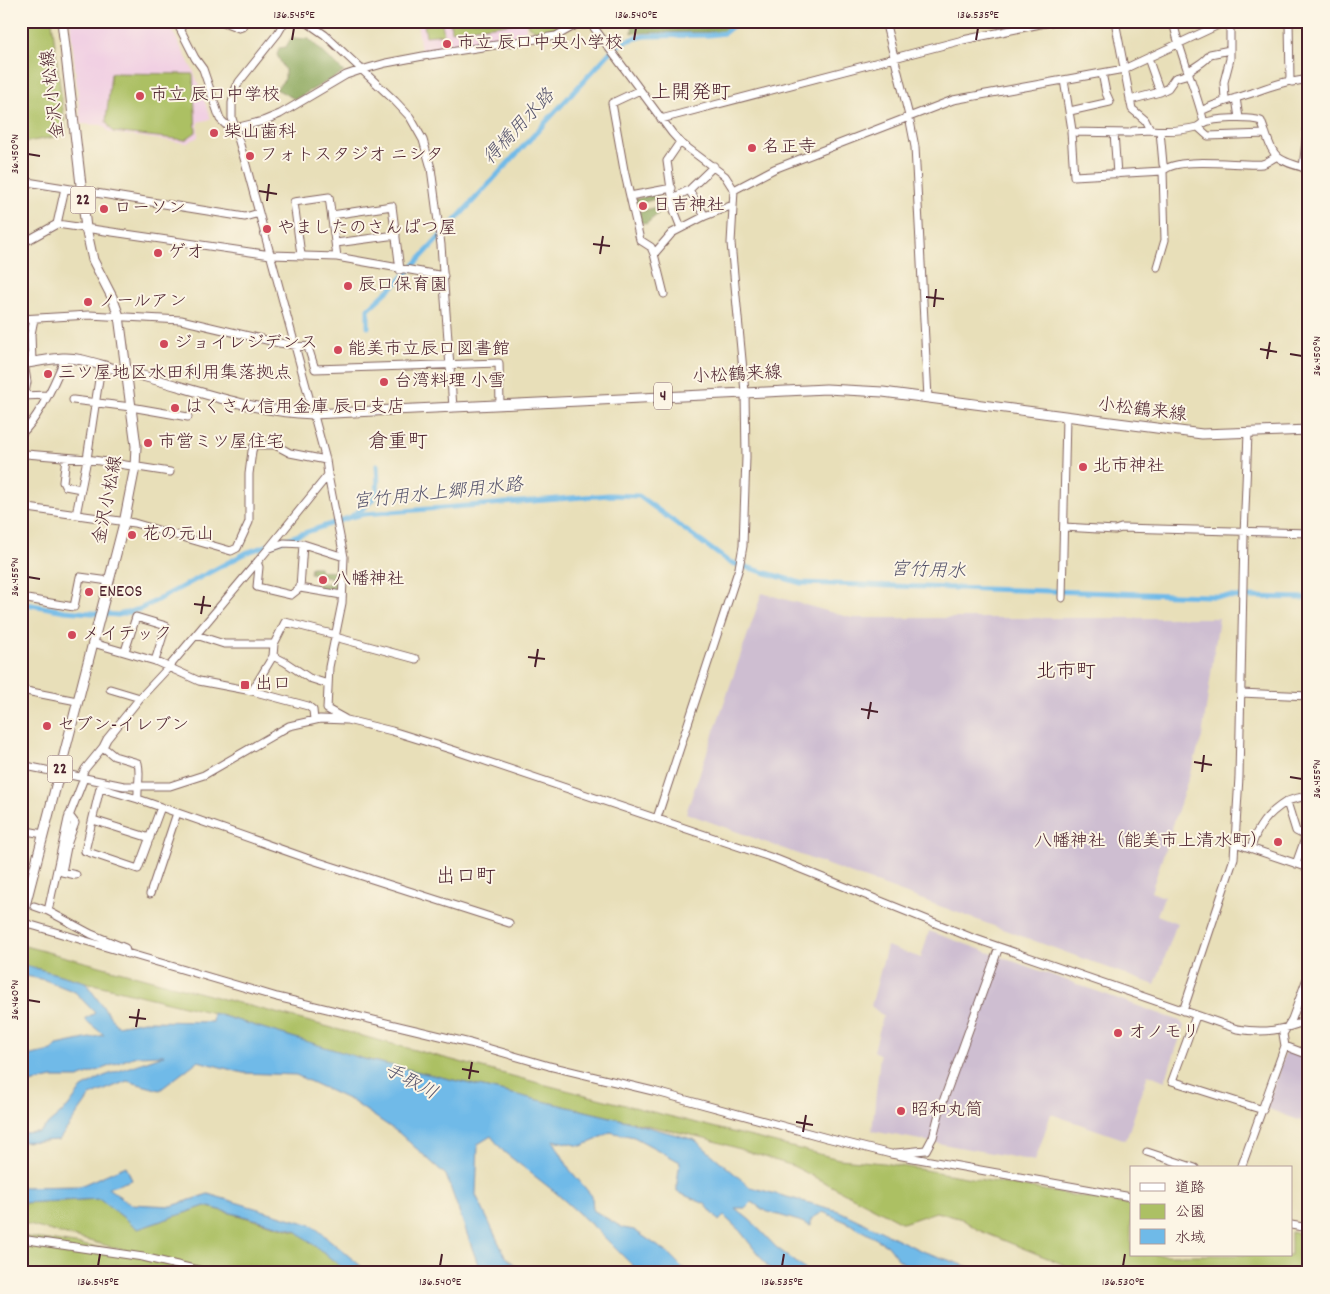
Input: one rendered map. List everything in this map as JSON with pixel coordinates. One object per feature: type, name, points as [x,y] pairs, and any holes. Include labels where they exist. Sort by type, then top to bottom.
[{"type":"main road","name":"金沢小松線","points":[[21,922],[124,523],[135,467],[136,446],[119,316],[112,297],[93,260],[86,228],[62,21]]},
{"type":"main road","name":"小松鶴来線","points":[[26,363],[64,358],[126,372],[260,409],[294,414],[744,392],[850,389],[1202,434],[1309,430]]},
{"type":"street","points":[[176,21],[194,58],[203,69],[220,119],[225,124],[234,128],[271,118],[346,75],[361,70],[423,56],[556,36],[583,21]]},
{"type":"street","points":[[221,21],[239,28],[242,27],[244,21]]},
{"type":"street","points":[[285,21],[278,33],[239,82],[232,103],[232,118],[326,460],[344,557],[342,595],[329,667],[327,709]]},
{"type":"street","points":[[304,21],[325,35],[395,101],[410,117],[423,140],[431,168],[440,232],[453,407]]},
{"type":"street","points":[[589,21],[680,142],[714,166],[725,176],[734,190],[731,243],[744,392],[746,466],[743,546],[740,564],[657,818]]},
{"type":"street","points":[[885,21],[915,147],[928,398]]},
{"type":"street","points":[[661,119],[963,40],[1055,21]]},
{"type":"street","points":[[1115,21],[1132,109],[1145,120],[1150,130]]},
{"type":"street","points":[[1173,21],[1178,44],[1201,110],[1201,125],[1208,136],[1266,134]]},
{"type":"street","points":[[734,190],[774,169],[953,100],[1124,69],[1228,21],[1230,28],[1230,59],[1224,82],[1225,100]]},
{"type":"street","points":[[1289,21],[1290,81]]},
{"type":"street","points":[[1130,100],[1160,92],[1168,88],[1175,78],[1189,73],[1197,64],[1206,61],[1210,54],[1230,50]]},
{"type":"street","points":[[1148,58],[1160,92]]},
{"type":"street","points":[[1070,111],[1110,102],[1102,73]]},
{"type":"street","points":[[1201,110],[1273,84],[1309,79]]},
{"type":"street","points":[[1064,80],[1072,130],[1074,176],[1164,170],[1172,166],[1206,163],[1264,164],[1276,157]]},
{"type":"street","points":[[640,90],[612,103],[640,240],[651,247],[664,294]]},
{"type":"street","points":[[1236,98],[1239,118]]},
{"type":"street","points":[[1071,132],[1130,133],[1133,131],[1160,131],[1239,118],[1255,119],[1262,121],[1276,157],[1286,163],[1306,168],[1309,114]]},
{"type":"street","points":[[1157,267],[1165,240],[1164,170],[1160,131]]},
{"type":"street","points":[[1114,133],[1117,174]]},
{"type":"street","points":[[680,142],[668,161],[674,210],[681,228]]},
{"type":"street","points":[[673,198],[690,190],[714,166]]},
{"type":"street","points":[[21,181],[245,217],[259,213]]},
{"type":"street","points":[[57,224],[65,188]]},
{"type":"street","points":[[630,196],[672,188]]},
{"type":"street","points":[[690,190],[704,216]]},
{"type":"street","points":[[301,255],[294,202],[329,197],[338,257]]},
{"type":"street","points":[[654,254],[672,233],[704,216],[734,205]]},
{"type":"street","points":[[332,215],[392,206],[403,270]]},
{"type":"street","points":[[21,244],[57,224],[271,255],[338,257],[444,276]]},
{"type":"street","points":[[336,243],[396,235]]},
{"type":"street","points":[[21,319],[34,320],[89,315],[181,320],[296,347],[308,347],[315,368],[499,363],[500,404]]},
{"type":"street","points":[[21,414],[27,382],[26,363],[34,320]]},
{"type":"street","points":[[21,434],[31,422],[56,380],[64,358]]},
{"type":"street","points":[[76,515],[87,459],[101,366]]},
{"type":"street","points":[[23,396],[47,395]]},
{"type":"street","points":[[74,400],[188,417]]},
{"type":"street","points":[[1062,598],[1066,417]]},
{"type":"street","points":[[1182,1011],[1234,858],[1236,843],[1248,433]]},
{"type":"street","points":[[21,508],[76,515],[156,529],[231,551],[237,548],[249,522],[249,474],[254,445],[275,445],[290,453],[326,460]]},
{"type":"street","points":[[26,454],[87,459],[170,472]]},
{"type":"street","points":[[66,458],[63,482],[65,486],[81,489]]},
{"type":"street","points":[[48,911],[70,815],[85,769],[140,698],[168,668],[279,537],[328,475]]},
{"type":"street","points":[[1064,527],[1115,530],[1129,528],[1309,533]]},
{"type":"street","points":[[271,546],[284,543],[304,544],[344,557]]},
{"type":"street","points":[[257,562],[259,566],[257,587],[291,595],[300,588],[304,544]]},
{"type":"street","points":[[21,598],[74,607],[80,577],[108,581]]},
{"type":"street","points":[[300,588],[342,595]]},
{"type":"street","points":[[126,651],[136,617],[166,626],[155,661]]},
{"type":"street","points":[[252,691],[272,656],[274,644],[285,622],[416,659]]},
{"type":"street","points":[[196,635],[206,640],[224,644],[274,644]]},
{"type":"street","points":[[93,643],[126,651],[155,661],[199,681],[252,691],[308,706],[313,710],[327,709],[346,720]]},
{"type":"street","points":[[272,656],[309,678],[328,684]]},
{"type":"street","points":[[110,689],[140,698]]},
{"type":"street","points":[[21,690],[77,701]]},
{"type":"street","points":[[1240,693],[1309,696]]},
{"type":"street","points":[[313,710],[314,720]]},
{"type":"street","points":[[21,778],[23,765],[124,786],[170,786],[204,775],[288,726],[314,720],[346,720],[453,750],[776,859],[970,937],[1237,1029],[1255,1032],[1284,1032],[1309,1020]]},
{"type":"street","points":[[103,747],[114,756],[138,763],[140,770],[136,792],[138,799]]},
{"type":"street","points":[[161,807],[138,869],[85,850],[100,788],[138,799],[177,812],[306,858],[509,922]]},
{"type":"street","points":[[1251,848],[1256,832],[1263,821],[1287,802],[1308,797]]},
{"type":"street","points":[[1287,802],[1296,831],[1307,836],[1296,864]]},
{"type":"street","points":[[150,894],[177,812]]},
{"type":"street","points":[[70,815],[75,823],[68,842],[62,872],[76,875]]},
{"type":"street","points":[[93,820],[150,838]]},
{"type":"street","points":[[21,830],[43,834]]},
{"type":"street","points":[[1236,843],[1309,868]]},
{"type":"street","points":[[34,906],[48,911],[91,934],[125,948],[127,954]]},
{"type":"street","points":[[21,922],[277,997],[470,1043],[549,1066],[653,1091],[891,1154],[1130,1197]]},
{"type":"street","points":[[891,1154],[926,1150],[933,1138],[940,1110],[999,947]]},
{"type":"street","points":[[1242,1166],[1285,1046],[1284,1032],[1292,1019],[1309,973]]},
{"type":"street","points":[[1196,1016],[1172,1081],[1263,1110]]},
{"type":"street","points":[[1285,1046],[1309,1055]]},
{"type":"street","points":[[1147,1152],[1189,1166]]},
{"type":"street","points":[[1292,1225],[1309,1228]]},
{"type":"street","points":[[21,1239],[143,1257],[211,1273]]},
{"type":"shaded area","name":"市立 辰口中学校","points":[[70,21],[167,21],[194,72],[211,119],[198,122],[198,137],[187,143],[110,133],[102,125],[81,124]]},
{"type":"shaded area","name":"市立 辰口中央小学校","points":[[417,21],[525,21],[527,36],[421,52]]},
{"type":"shaded area","points":[[762,593],[852,618],[1219,618],[1202,737],[1151,892],[1164,897],[1157,915],[1177,923],[1155,985],[686,813]]},
{"type":"shaded area","points":[[929,931],[1180,1021],[1184,1026],[1165,1081],[1148,1074],[1126,1140],[1051,1114],[1035,1161],[872,1131],[880,1055],[874,1051],[883,1016],[871,1006],[887,946],[921,958]]},
{"type":"shaded area","points":[[1286,1051],[1309,1059],[1309,1124],[1266,1108]]},
{"type":"green space","points":[[21,21],[52,21],[66,135],[21,143]]},
{"type":"green space","points":[[450,21],[516,21],[517,23],[451,31]]},
{"type":"green space","points":[[527,21],[567,21],[555,29],[539,32],[528,26]]},
{"type":"green space","points":[[633,21],[733,21],[727,32],[632,33]]},
{"type":"green space","points":[[442,23],[444,34],[426,36],[424,25]]},
{"type":"green space","points":[[291,38],[309,39],[344,72],[295,99],[276,89],[285,79],[285,70],[277,55],[279,48],[286,47]]},
{"type":"green space","points":[[111,73],[193,74],[196,132],[185,140],[113,132],[106,122]]},
{"type":"green space","points":[[656,194],[659,198],[637,204],[640,212],[656,207],[664,209],[646,224],[639,221],[633,200]]},
{"type":"green space","points":[[311,567],[319,567],[320,571],[338,572],[339,593],[317,590],[318,583],[329,584],[331,577],[310,573]]},
{"type":"green space","points":[[21,945],[546,1085],[839,1159],[883,1163],[1130,1205],[1130,1256],[1292,1256],[1292,1232],[1309,1235],[1309,1273],[1082,1272],[978,1230],[962,1219],[936,1212],[903,1223],[793,1166],[705,1138],[364,1059],[213,1013],[85,982],[21,964]]},
{"type":"green space","points":[[100,1199],[138,1229],[205,1206],[298,1232],[349,1273],[21,1273],[21,1236],[135,1253],[21,1223],[21,1203]]},
{"type":"water","name":"手取川","points":[[21,964],[85,982],[117,1026],[144,1021],[212,1022],[213,1013],[364,1059],[619,1119],[695,1140],[750,1187],[839,1211],[922,1251],[975,1269],[994,1273],[931,1273],[907,1266],[897,1258],[887,1245],[846,1222],[823,1212],[811,1219],[811,1226],[765,1211],[752,1202],[746,1208],[735,1208],[751,1221],[776,1247],[810,1273],[773,1273],[740,1231],[724,1216],[719,1221],[705,1204],[677,1192],[680,1162],[634,1137],[610,1132],[581,1146],[553,1140],[570,1170],[592,1196],[593,1210],[623,1228],[634,1230],[668,1253],[690,1273],[640,1273],[595,1228],[555,1192],[504,1152],[491,1136],[478,1144],[476,1195],[505,1256],[524,1273],[481,1273],[446,1175],[399,1133],[352,1101],[296,1075],[243,1073],[198,1061],[160,1090],[127,1081],[90,1096],[59,1140],[21,1142],[21,1133],[39,1132],[68,1107],[82,1088],[104,1076],[164,1055],[136,1056],[78,1078],[52,1078],[21,1085],[21,1057],[52,1051],[57,1045],[104,1035],[84,1019],[95,1013],[75,992],[45,980],[21,975]]},
{"type":"water","points":[[126,1166],[132,1180],[108,1188],[130,1204],[172,1206],[208,1194],[312,1225],[362,1267],[379,1273],[349,1273],[295,1230],[205,1206],[138,1229],[100,1199],[21,1203],[21,1187],[80,1186]]},
{"type":"waterway","name":"得橋用水路","points":[[368,327],[368,309],[402,278],[615,47],[626,41],[644,36],[724,33],[739,21]]},
{"type":"waterway","points":[[353,515],[373,500],[376,495],[378,484],[377,465]]},
{"type":"waterway","name":"宮竹用水上郷用水路","points":[[21,603],[65,611],[118,615],[140,609],[248,552],[351,517],[364,514],[609,495],[639,496],[729,562],[801,583],[1239,597]]},
{"type":"waterway","points":[[1247,597],[1309,598]]},
{"type":"place","name":"市立 辰口中央小学校","points":[[447,44]]},
{"type":"place","name":"市立 辰口中学校","points":[[140,96]]},
{"type":"place","name":"柴山歯科","points":[[214,133]]},
{"type":"place","name":"名正寺","points":[[752,148]]},
{"type":"place","name":"フォトスタジオ ニシタ","points":[[250,156]]},
{"type":"place","name":"日吉神社","points":[[643,206]]},
{"type":"place","name":"ローソン","points":[[104,209]]},
{"type":"place","name":"やましたのさんぱつ屋","points":[[267,229]]},
{"type":"place","name":"ゲオ","points":[[158,253]]},
{"type":"place","name":"辰口保育園","points":[[348,286]]},
{"type":"place","name":"ノールアン","points":[[88,302]]},
{"type":"place","name":"ジョイレジデンス","points":[[164,344]]},
{"type":"place","name":"能美市立辰口図書館","points":[[338,350]]},
{"type":"place","name":"三ツ屋地区水田利用集落拠点","points":[[48,374]]},
{"type":"place","name":"台湾料理 小雪","points":[[384,382]]},
{"type":"place","name":"はくさん信用金庫 辰口支店","points":[[175,408]]},
{"type":"place","name":"市営ミツ屋住宅","points":[[148,443]]},
{"type":"place","name":"北市神社","points":[[1083,467]]},
{"type":"place","name":"花の元山","points":[[132,535]]},
{"type":"place","name":"八幡神社","points":[[323,580]]},
{"type":"place","name":"ENEOS","points":[[89,592]]},
{"type":"place","name":"メイテック","points":[[72,635]]},
{"type":"place","name":"出口","points":[[245,685]]},
{"type":"place","name":"セブン-イレブン","points":[[47,726]]},
{"type":"place","name":"八幡神社（能美市上清水町）","points":[[1278,842]]},
{"type":"place","name":"オノモリ","points":[[1118,1033]]},
{"type":"place","name":"昭和丸筒","points":[[901,1111]]},
{"type":"district","name":"上開発町","points":[[691,94]]},
{"type":"district","name":"倉重町","points":[[398,443]]},
{"type":"district","name":"北市町","points":[[1066,673]]},
{"type":"district","name":"出口町","points":[[466,878]]},
{"type":"water label","name":"宮竹用水","points":[[928,572]]}]
